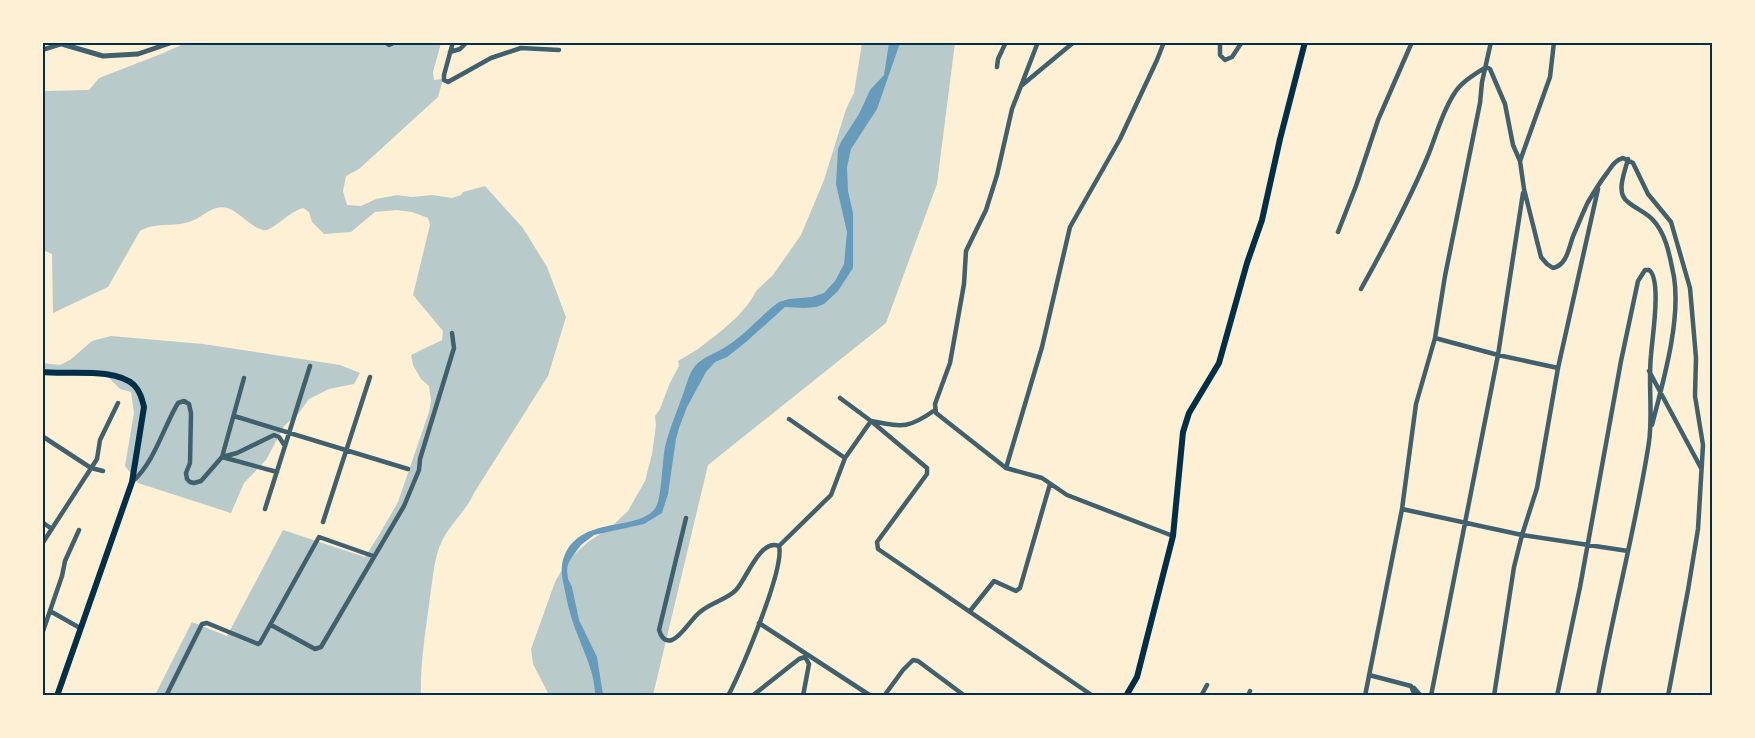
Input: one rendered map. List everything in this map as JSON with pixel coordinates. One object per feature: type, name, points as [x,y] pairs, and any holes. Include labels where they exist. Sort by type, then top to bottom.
[{"type":"main road","points":[[1126,696],[1138,677],[1173,536],[1183,432],[1189,413],[1219,363],[1247,263],[1262,220],[1280,139],[1305,42]]},
{"type":"main road","points":[[42,372],[121,377],[135,386],[141,395],[144,406],[132,482],[57,696]]},
{"type":"street","points":[[42,50],[60,43],[102,56],[138,54],[173,42]]},
{"type":"street","points":[[385,42],[389,45],[395,42]]},
{"type":"street","points":[[453,42],[444,75],[444,80],[448,82],[491,58],[521,48],[559,50]]},
{"type":"street","points":[[450,52],[460,49],[467,42]]},
{"type":"street","points":[[997,67],[998,59],[1006,42]]},
{"type":"street","points":[[1038,42],[1019,87],[1008,122],[998,175],[986,210],[966,251],[964,284],[950,363],[935,404],[935,410],[936,413],[1006,468],[1042,478],[1067,495],[1173,536]]},
{"type":"street","points":[[1019,87],[1074,42]]},
{"type":"street","points":[[1006,468],[1042,347],[1070,227],[1120,139],[1158,60],[1164,42]]},
{"type":"street","points":[[1220,42],[1220,55],[1225,60],[1232,57],[1242,42]]},
{"type":"street","points":[[1338,232],[1378,120],[1412,42]]},
{"type":"street","points":[[1365,696],[1402,509],[1416,404],[1434,338],[1491,42]]},
{"type":"street","points":[[1520,161],[1550,76],[1554,42]]},
{"type":"street","points":[[1486,67],[1490,69],[1505,104],[1513,145],[1520,161],[1524,189],[1541,257],[1547,264],[1553,268],[1556,267],[1568,253],[1573,235],[1587,204],[1618,159],[1628,159],[1633,163],[1648,194],[1671,222],[1690,288],[1696,358],[1695,396],[1703,445],[1696,538],[1668,696]]},
{"type":"street","points":[[1361,289],[1403,210],[1427,157],[1443,114],[1454,94],[1464,82],[1486,67]]},
{"type":"street","points":[[1597,695],[1628,551],[1650,430],[1661,390],[1673,326],[1676,297],[1664,238],[1654,220],[1639,208],[1627,202],[1622,194],[1622,181],[1628,159]]},
{"type":"street","points":[[1494,696],[1514,566],[1538,488],[1558,368],[1600,183]]},
{"type":"street","points":[[1431,696],[1498,355],[1524,189]]},
{"type":"street","points":[[1557,696],[1588,546],[1621,361],[1636,290],[1641,275],[1645,270],[1652,272],[1656,299],[1649,370],[1650,430]]},
{"type":"street","points":[[271,626],[315,649],[321,647],[404,506],[419,470],[420,459],[454,348],[452,333]]},
{"type":"street","points":[[1434,338],[1558,368]]},
{"type":"street","points":[[265,509],[310,366]]},
{"type":"street","points":[[1649,370],[1701,469]]},
{"type":"street","points":[[324,522],[370,377]]},
{"type":"street","points":[[132,482],[140,474],[154,451],[176,407],[181,401],[189,404],[192,413],[190,463],[186,479],[194,483],[201,481],[222,457],[244,378]]},
{"type":"street","points":[[840,398],[871,421],[927,468],[927,474],[876,546],[1093,696]]},
{"type":"street","points":[[42,544],[98,456],[102,435],[118,403]]},
{"type":"street","points":[[871,421],[900,427],[913,424],[935,410]]},
{"type":"street","points":[[234,416],[408,469]]},
{"type":"street","points":[[790,419],[845,458]]},
{"type":"street","points":[[728,696],[739,674],[759,623],[779,563],[779,546],[831,495],[845,458],[871,421]]},
{"type":"street","points":[[222,457],[237,453],[274,435],[280,437],[285,446]]},
{"type":"street","points":[[42,436],[91,468],[103,471]]},
{"type":"street","points":[[222,457],[277,472]]},
{"type":"street","points":[[970,612],[994,581],[1016,591],[1020,588],[1050,484]]},
{"type":"street","points":[[1402,509],[1522,535],[1628,551]]},
{"type":"street","points":[[686,518],[659,630],[660,636],[664,639],[671,640],[676,638],[698,613],[710,604],[736,591],[759,555],[772,544],[779,546]]},
{"type":"street","points":[[42,522],[52,529]]},
{"type":"street","points":[[42,634],[62,576],[65,561],[79,530]]},
{"type":"street","points":[[166,696],[202,624],[207,623],[258,644],[262,641],[319,536],[373,556]]},
{"type":"street","points":[[50,611],[80,628]]},
{"type":"street","points":[[759,623],[871,696]]},
{"type":"street","points":[[752,696],[799,659],[805,657],[810,664],[803,696]]},
{"type":"street","points":[[884,696],[903,670],[913,660],[918,661],[965,696]]},
{"type":"street","points":[[1369,675],[1412,686],[1421,696]]},
{"type":"street","points":[[1201,696],[1207,685]]},
{"type":"street","points":[[1412,686],[1415,696]]},
{"type":"shaded area","points":[[186,43],[441,43],[433,72],[434,80],[443,79],[438,97],[359,169],[346,176],[343,191],[347,205],[361,206],[376,199],[397,195],[412,197],[432,195],[452,198],[461,195],[463,192],[485,186],[528,236],[547,267],[566,317],[548,376],[467,506],[439,547],[434,568],[425,634],[421,671],[421,695],[155,695],[192,622],[227,636],[283,530],[365,557],[398,502],[429,412],[431,401],[429,386],[421,379],[413,365],[411,355],[442,340],[443,331],[413,295],[430,225],[428,218],[412,212],[397,210],[375,212],[351,232],[324,234],[312,222],[309,212],[303,208],[267,230],[257,228],[232,210],[222,207],[189,222],[152,226],[140,231],[108,287],[53,313],[52,254],[43,250],[43,91],[89,90],[99,78]]},
{"type":"shaded area","points":[[862,43],[955,43],[937,184],[886,323],[708,465],[653,695],[549,695],[533,664],[531,649],[555,582],[567,561],[588,542],[611,527],[628,511],[645,481],[652,454],[656,425],[655,416],[679,366],[678,361],[698,349],[737,317],[757,290],[773,275],[801,235],[824,180],[846,109],[854,93]]},
{"type":"shaded area","points":[[111,336],[203,344],[340,365],[360,373],[354,384],[329,389],[309,399],[299,413],[284,426],[266,460],[244,483],[231,513],[138,483],[125,466],[134,413],[131,392],[120,389],[104,373],[43,370],[42,363],[60,365],[70,360],[92,341]]},
{"type":"water","points":[[889,43],[900,43],[877,109],[851,149],[847,167],[848,191],[853,213],[853,268],[838,291],[824,304],[804,308],[785,307],[727,357],[715,362],[706,372],[687,407],[679,428],[668,494],[662,513],[644,524],[594,535],[581,545],[568,564],[568,579],[572,587],[579,620],[597,657],[603,695],[595,695],[592,674],[575,629],[563,581],[562,565],[568,548],[579,537],[592,530],[636,520],[648,515],[656,507],[660,495],[667,441],[689,377],[695,366],[734,341],[779,302],[812,297],[824,293],[835,281],[844,264],[847,232],[836,184],[838,149],[859,114],[870,90],[884,75]]}]
